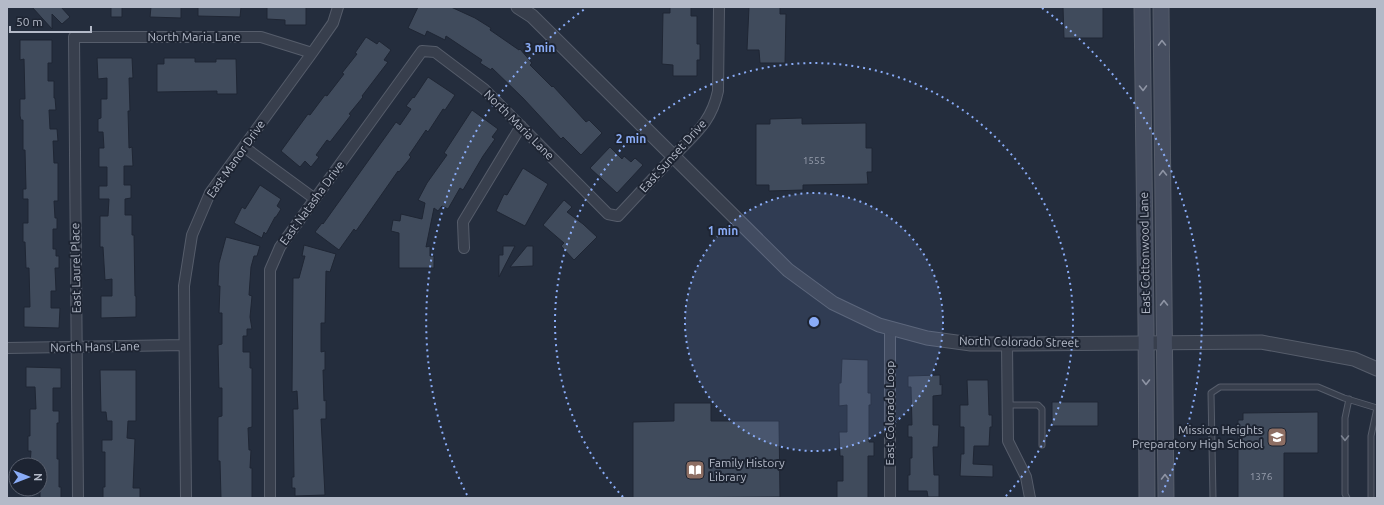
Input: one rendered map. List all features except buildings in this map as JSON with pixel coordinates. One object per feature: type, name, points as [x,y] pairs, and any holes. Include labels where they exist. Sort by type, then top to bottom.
[{"type":"main road","name":"East Cottonwood Lane","points":[[1142,7],[1147,498]]},
{"type":"main road","name":"East Cottonwood Lane","points":[[1161,7],[1166,498]]},
{"type":"street","name":"East Manor Drive","points":[[186,498],[184,286],[192,234],[210,193],[312,54],[333,23],[338,7]]},
{"type":"street","name":"North Colorado Street","points":[[518,7],[532,16],[788,270],[833,303],[879,325],[926,338],[971,344],[1261,342],[1354,359],[1377,369]]},
{"type":"street","name":"East Sunset Drive","points":[[608,214],[618,216],[696,134],[710,116],[715,103],[719,79],[719,7]]},
{"type":"street","name":"North Maria Lane","points":[[74,37],[261,37],[312,54]]},
{"type":"street","name":"East Laurel Place","points":[[74,37],[78,498]]},
{"type":"street","name":"North Maria Lane","points":[[422,51],[435,52],[484,89],[608,214]]},
{"type":"street","name":"East Natasha Drive","points":[[270,498],[270,270],[280,247],[422,51]]},
{"type":"street","points":[[464,248],[463,222],[521,126]]},
{"type":"street","points":[[244,146],[315,199]]},
{"type":"street","name":"East Colorado Loop","points":[[890,328],[890,498]]},
{"type":"street","points":[[1007,344],[1008,441],[1026,477],[1030,498]]},
{"type":"street","name":"North Hans Lane","points":[[7,348],[184,345]]},
{"type":"lane","points":[[1213,498],[1211,393],[1220,387],[1318,387],[1377,408],[1371,436],[1370,498]]},
{"type":"lane","points":[[1346,498],[1345,418],[1349,399]]},
{"type":"lane","points":[[1008,406],[1038,405],[1042,409],[1042,445]]},
{"type":"place","name":"Mission Heights Preparatory High School","points":[[1277,437]]},
{"type":"place","name":"Family History Library","points":[[695,470]]}]
